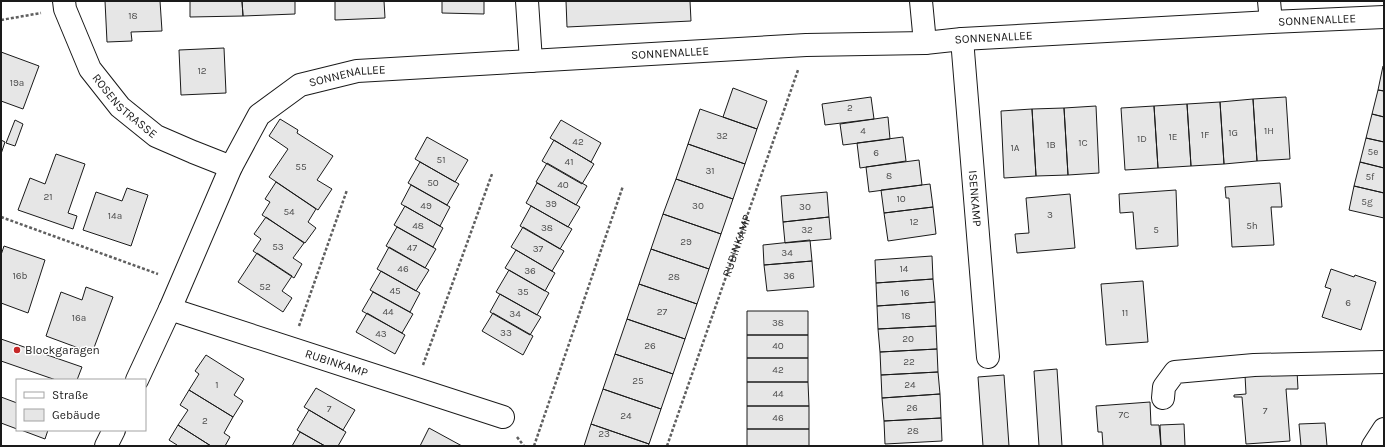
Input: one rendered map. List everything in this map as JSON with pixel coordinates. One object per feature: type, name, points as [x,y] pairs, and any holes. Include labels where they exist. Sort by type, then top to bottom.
[{"type":"street","points":[[527,1],[531,60]]},
{"type":"street","points":[[921,1],[925,43]]},
{"type":"street","name":"ROSENSTRASSE","points":[[64,5],[90,68],[120,107],[156,136],[231,167]]},
{"type":"street","name":"SONNENALLEE","points":[[137,379],[182,282],[231,167],[259,115],[300,85],[357,71],[806,45],[925,43],[1270,12],[1384,17]]},
{"type":"street","name":"ISENKAMP","points":[[962,39],[988,357]]},
{"type":"street","name":"RUBINKAMP","points":[[170,309],[503,417]]},
{"type":"street","points":[[1163,398],[1164,387],[1175,372],[1254,365],[1384,362]]},
{"type":"street","points":[[1373,446],[1384,429]]},
{"type":"street","points":[[106,446],[114,431]]},
{"type":"path","points":[[1,20],[64,5]]},
{"type":"path","name":"RUBINKAMP","points":[[667,446],[806,45]]},
{"type":"path","points":[[415,388],[492,174]]},
{"type":"path","points":[[534,446],[623,186]]},
{"type":"path","points":[[291,348],[347,190]]},
{"type":"path","points":[[1,217],[182,282]]},
{"type":"building","points":[[105,1],[160,1],[162,31],[131,32],[132,41],[107,42]]},
{"type":"building","points":[[190,1],[242,1],[243,16],[190,17]]},
{"type":"building","points":[[242,1],[295,1],[295,14],[243,16]]},
{"type":"building","points":[[335,1],[384,1],[385,18],[335,20]]},
{"type":"building","points":[[442,1],[484,1],[484,14],[442,13]]},
{"type":"building","points":[[566,1],[690,1],[691,21],[567,27]]},
{"type":"building","points":[[224,48],[226,93],[181,95],[179,50]]},
{"type":"building","points":[[1,52],[39,66],[23,109],[1,101]]},
{"type":"building","points":[[1384,66],[1384,91],[1378,90]]},
{"type":"building","points":[[733,88],[767,101],[757,129],[723,117]]},
{"type":"building","points":[[1378,90],[1384,91],[1384,117],[1372,114]]},
{"type":"building","points":[[871,97],[874,119],[825,125],[822,104]]},
{"type":"building","points":[[1286,97],[1290,159],[1257,161],[1253,99]]},
{"type":"building","points":[[1253,99],[1257,161],[1224,164],[1220,102]]},
{"type":"building","points":[[1220,102],[1224,164],[1191,166],[1187,104]]},
{"type":"building","points":[[1187,104],[1191,166],[1158,168],[1154,106]]},
{"type":"building","points":[[1096,106],[1099,173],[1068,175],[1064,108]]},
{"type":"building","points":[[1154,106],[1158,168],[1125,170],[1121,108]]},
{"type":"building","points":[[1064,108],[1068,175],[1036,176],[1032,109]]},
{"type":"building","points":[[700,109],[757,129],[745,164],[688,144]]},
{"type":"building","points":[[1032,109],[1036,176],[1004,178],[1001,111]]},
{"type":"building","points":[[1372,114],[1384,117],[1384,142],[1366,138]]},
{"type":"building","points":[[888,117],[890,139],[843,145],[840,124]]},
{"type":"building","points":[[280,119],[298,130],[297,133],[333,156],[317,180],[332,189],[318,210],[269,177],[288,149],[269,136]]},
{"type":"building","points":[[15,120],[23,124],[15,146],[6,143]]},
{"type":"building","points":[[561,120],[601,143],[591,162],[550,138]]},
{"type":"building","points":[[427,137],[468,160],[455,182],[415,159]]},
{"type":"building","points":[[903,137],[906,161],[860,168],[857,143]]},
{"type":"building","points":[[1366,138],[1384,142],[1384,168],[1360,162]]},
{"type":"building","points":[[1,140],[5,142],[1,154]]},
{"type":"building","points":[[554,140],[594,164],[582,184],[542,161]]},
{"type":"building","points":[[688,144],[745,164],[733,199],[676,179]]},
{"type":"building","points":[[56,154],[85,164],[68,213],[77,216],[73,229],[18,210],[30,178],[45,184]]},
{"type":"building","points":[[919,160],[922,185],[869,192],[866,167]]},
{"type":"building","points":[[420,162],[459,184],[447,205],[408,183]]},
{"type":"building","points":[[1360,162],[1384,168],[1384,193],[1354,186]]},
{"type":"building","points":[[547,163],[587,186],[576,205],[536,182]]},
{"type":"building","points":[[676,179],[733,199],[721,234],[663,214]]},
{"type":"building","points":[[276,182],[316,209],[308,222],[316,228],[305,243],[262,215],[270,202],[265,199]]},
{"type":"building","points":[[537,183],[580,207],[568,227],[526,203]]},
{"type":"building","points":[[1280,183],[1282,207],[1271,207],[1274,245],[1232,247],[1229,198],[1226,198],[1225,187]]},
{"type":"building","points":[[930,184],[933,207],[884,213],[881,190]]},
{"type":"building","points":[[411,185],[450,207],[440,226],[401,204]]},
{"type":"building","points":[[1354,186],[1384,193],[1384,218],[1349,210]]},
{"type":"building","points":[[127,188],[148,195],[131,246],[83,230],[96,192],[122,201]]},
{"type":"building","points":[[1176,190],[1178,246],[1136,249],[1133,212],[1120,213],[1119,194]]},
{"type":"building","points":[[827,192],[829,217],[783,222],[781,196]]},
{"type":"building","points":[[1070,194],[1075,248],[1017,253],[1015,234],[1029,233],[1026,198]]},
{"type":"building","points":[[405,206],[443,228],[433,247],[394,225]]},
{"type":"building","points":[[531,206],[572,229],[560,249],[520,226]]},
{"type":"building","points":[[933,207],[936,234],[888,241],[884,213]]},
{"type":"building","points":[[663,214],[721,234],[709,269],[651,249]]},
{"type":"building","points":[[266,217],[304,243],[293,258],[302,264],[294,278],[253,251],[261,239],[254,234]]},
{"type":"building","points":[[829,217],[831,239],[785,243],[783,222]]},
{"type":"building","points":[[397,227],[436,249],[425,268],[386,246]]},
{"type":"building","points":[[523,227],[564,251],[552,271],[511,247]]},
{"type":"building","points":[[810,240],[812,261],[764,265],[763,245]]},
{"type":"building","points":[[4,246],[45,260],[28,313],[1,303],[1,255]]},
{"type":"building","points":[[389,247],[429,270],[416,291],[377,269]]},
{"type":"building","points":[[651,249],[709,269],[697,304],[639,284]]},
{"type":"building","points":[[516,250],[555,273],[545,291],[505,268]]},
{"type":"building","points":[[257,253],[292,276],[282,291],[292,298],[283,312],[238,282]]},
{"type":"building","points":[[932,256],[933,279],[876,283],[875,260]]},
{"type":"building","points":[[812,261],[814,287],[767,291],[764,265]]},
{"type":"building","points":[[1331,269],[1354,277],[1355,275],[1376,282],[1361,330],[1322,317],[1331,289],[1325,287]]},
{"type":"building","points":[[509,270],[549,293],[537,315],[496,292]]},
{"type":"building","points":[[381,271],[420,293],[410,312],[370,290]]},
{"type":"building","points":[[933,279],[935,302],[877,306],[876,283]]},
{"type":"building","points":[[1143,281],[1148,342],[1106,345],[1101,284]]},
{"type":"building","points":[[639,284],[697,304],[685,339],[627,319]]},
{"type":"building","points":[[86,287],[113,297],[92,353],[46,336],[61,292],[82,300]]},
{"type":"building","points":[[373,292],[413,314],[402,333],[362,311]]},
{"type":"building","points":[[500,294],[541,317],[530,335],[490,312]]},
{"type":"building","points":[[935,302],[936,326],[878,329],[877,306]]},
{"type":"building","points":[[747,311],[808,311],[808,335],[747,335]]},
{"type":"building","points":[[367,313],[405,335],[395,354],[356,332]]},
{"type":"building","points":[[493,313],[533,336],[523,355],[482,331]]},
{"type":"building","points":[[627,319],[685,339],[673,374],[615,354]]},
{"type":"building","points":[[936,326],[937,349],[880,352],[878,329]]},
{"type":"building","points":[[747,335],[808,335],[808,358],[747,358]]},
{"type":"building","name":"Blockgaragen","points":[[1,339],[82,367],[77,379],[53,379],[1,361]]},
{"type":"building","points":[[937,349],[938,372],[881,375],[880,352]]},
{"type":"building","points":[[615,354],[673,374],[661,409],[603,389]]},
{"type":"building","points":[[206,355],[244,379],[234,395],[243,401],[233,417],[189,390],[199,374],[195,371]]},
{"type":"building","points":[[747,358],[808,358],[808,382],[747,382]]},
{"type":"building","points":[[1057,369],[1062,446],[1039,446],[1034,371]]},
{"type":"building","points":[[1297,371],[1298,389],[1286,389],[1290,441],[1246,444],[1242,397],[1234,397],[1234,395],[1246,394],[1245,375]]},
{"type":"building","points":[[938,372],[940,394],[882,398],[881,375]]},
{"type":"building","points":[[1004,375],[1009,446],[983,446],[978,377]]},
{"type":"building","points":[[747,382],[808,382],[809,406],[747,406]]},
{"type":"building","points":[[316,388],[355,410],[343,430],[304,407]]},
{"type":"building","points":[[603,389],[661,409],[649,444],[591,424]]},
{"type":"building","points":[[189,390],[233,417],[224,433],[230,437],[225,446],[211,446],[178,425],[188,410],[180,405]]},
{"type":"building","points":[[940,394],[941,418],[884,421],[882,398]]},
{"type":"building","points":[[1,397],[16,403],[16,429],[1,423]]},
{"type":"building","points":[[1150,402],[1151,425],[1159,425],[1161,446],[1103,446],[1102,432],[1098,432],[1096,406]]},
{"type":"building","points":[[747,406],[809,406],[809,429],[747,429]]},
{"type":"building","points":[[309,410],[346,432],[338,446],[325,446],[297,430]]},
{"type":"building","points":[[941,418],[942,441],[885,444],[884,421]]},
{"type":"building","points":[[1325,423],[1327,446],[1301,446],[1299,424]]},
{"type":"building","points":[[591,424],[649,444],[648,446],[584,446]]},
{"type":"building","points":[[1184,424],[1185,446],[1161,446],[1160,425]]},
{"type":"building","points":[[178,425],[211,446],[176,446],[177,445],[169,440]]},
{"type":"building","points":[[429,428],[462,446],[420,446]]},
{"type":"building","points":[[747,429],[809,429],[809,446],[747,446]]},
{"type":"building","points":[[24,431],[48,431],[45,439]]},
{"type":"building","points":[[300,432],[325,446],[292,446]]},
{"type":"place","name":"Blockgaragen","points":[[17,350]]}]
